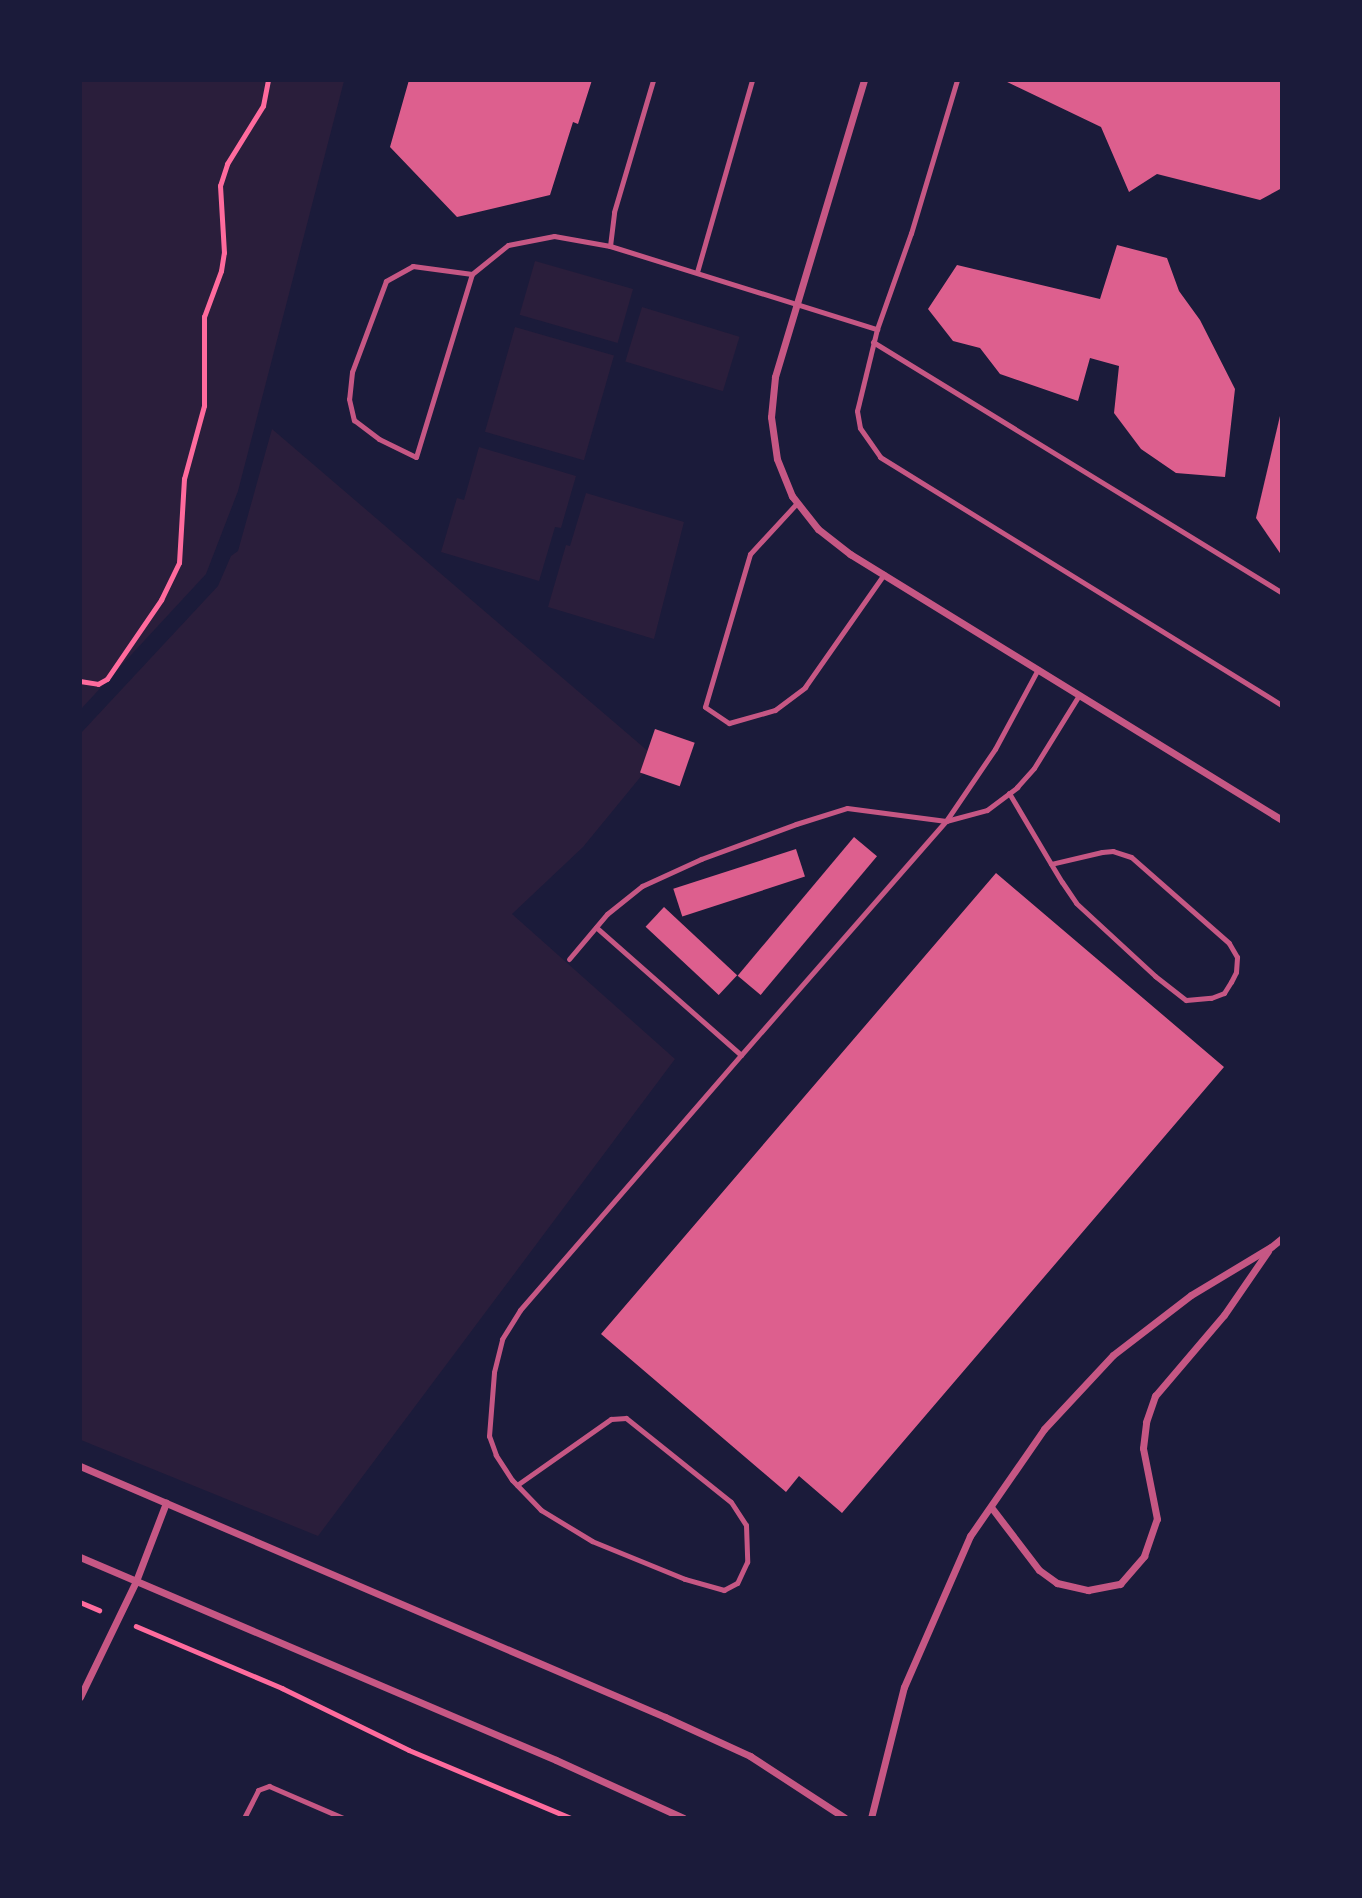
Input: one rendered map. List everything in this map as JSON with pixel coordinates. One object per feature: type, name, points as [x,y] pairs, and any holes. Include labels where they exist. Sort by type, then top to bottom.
[{"type":"street","points":[[864,80],[775,377],[771,418],[777,459],[797,503],[818,529],[884,574],[1282,820]]},
{"type":"street","points":[[871,1818],[904,1688],[971,1536],[1044,1429],[1113,1355],[1191,1295],[1282,1238]]},
{"type":"street","points":[[990,1507],[1039,1570],[1057,1583],[1088,1590],[1120,1584],[1144,1556],[1157,1519],[1143,1448],[1146,1422],[1155,1396],[1224,1315],[1271,1247]]},
{"type":"street","points":[[80,1466],[750,1756],[845,1818]]},
{"type":"street","points":[[80,1696],[136,1581],[166,1503]]},
{"type":"street","points":[[80,1557],[556,1760],[683,1818]]},
{"type":"lane","points":[[610,246],[614,212],[653,80]]},
{"type":"lane","points":[[697,272],[752,80]]},
{"type":"lane","points":[[957,80],[911,233],[873,342],[857,411],[860,428],[880,457],[1282,705]]},
{"type":"lane","points":[[472,274],[413,266],[386,281],[352,372],[349,398],[354,420],[379,439],[416,457],[472,274],[508,244],[554,236],[610,246],[877,329]]},
{"type":"lane","points":[[873,342],[1282,593]]},
{"type":"lane","points":[[797,503],[750,554],[705,708],[729,723],[775,710],[805,687],[884,574]]},
{"type":"lane","points":[[517,1485],[611,1419],[625,1418],[731,1502],[746,1525],[749,1545],[747,1562],[737,1583],[724,1590],[685,1579],[592,1541],[541,1510],[517,1485],[496,1455],[489,1436],[492,1385],[502,1339],[537,1289],[946,821],[995,749],[1038,669]]},
{"type":"lane","points":[[569,959],[596,927],[642,886],[701,859],[821,816],[847,808],[946,821],[987,810],[1034,768],[1079,695]]},
{"type":"lane","points":[[1009,793],[1051,864],[1076,902],[1186,1000],[1211,998],[1223,993],[1231,982],[1236,972],[1237,957],[1229,943],[1131,857],[1113,851],[1051,864]]},
{"type":"lane","points":[[596,927],[741,1055]]},
{"type":"lane","points":[[244,1818],[258,1790],[269,1786],[343,1818]]},
{"type":"path","points":[[80,681],[98,684],[107,679],[161,600],[179,563],[184,479],[204,406],[204,317],[222,271],[224,253],[220,196],[223,174],[257,117],[268,80]]},
{"type":"path","points":[[164,1638],[282,1688],[409,1750],[571,1818]]},
{"type":"shaded area","points":[[81,81],[344,81],[238,491],[206,574],[81,709]]},
{"type":"shaded area","points":[[535,261],[633,289],[618,343],[520,315]]},
{"type":"shaded area","points":[[642,307],[740,337],[723,391],[625,362]]},
{"type":"shaded area","points":[[515,327],[614,355],[584,460],[485,432]]},
{"type":"shaded area","points":[[272,429],[656,758],[583,847],[512,914],[675,1059],[318,1536],[81,1440],[81,733],[218,586],[231,556],[238,551]]},
{"type":"shaded area","points":[[479,447],[576,476],[561,528],[555,527],[539,581],[441,552],[457,498],[464,500]]},
{"type":"shaded area","points":[[586,493],[684,522],[654,639],[548,607],[566,545],[570,546]]},
{"type":"building","points":[[409,80],[592,80],[578,124],[573,122],[550,195],[457,217],[390,147]]},
{"type":"building","points":[[1003,80],[1282,80],[1282,188],[1260,200],[1157,174],[1129,192],[1101,127]]},
{"type":"building","points":[[1117,245],[1167,258],[1179,291],[1200,320],[1235,389],[1225,477],[1176,473],[1141,449],[1114,413],[1119,366],[1090,358],[1078,401],[1000,374],[980,348],[953,341],[928,309],[957,265],[1100,299]]},
{"type":"building","points":[[1282,416],[1282,556],[1256,518]]},
{"type":"building","points":[[655,729],[695,743],[680,786],[640,772]]},
{"type":"building","points":[[854,837],[877,856],[761,995],[738,976]]},
{"type":"building","points":[[796,849],[805,877],[682,916],[673,889]]},
{"type":"building","points":[[996,873],[1224,1067],[842,1513],[799,1476],[786,1492],[601,1334]]},
{"type":"building","points":[[664,907],[737,975],[719,995],[646,927]]}]
